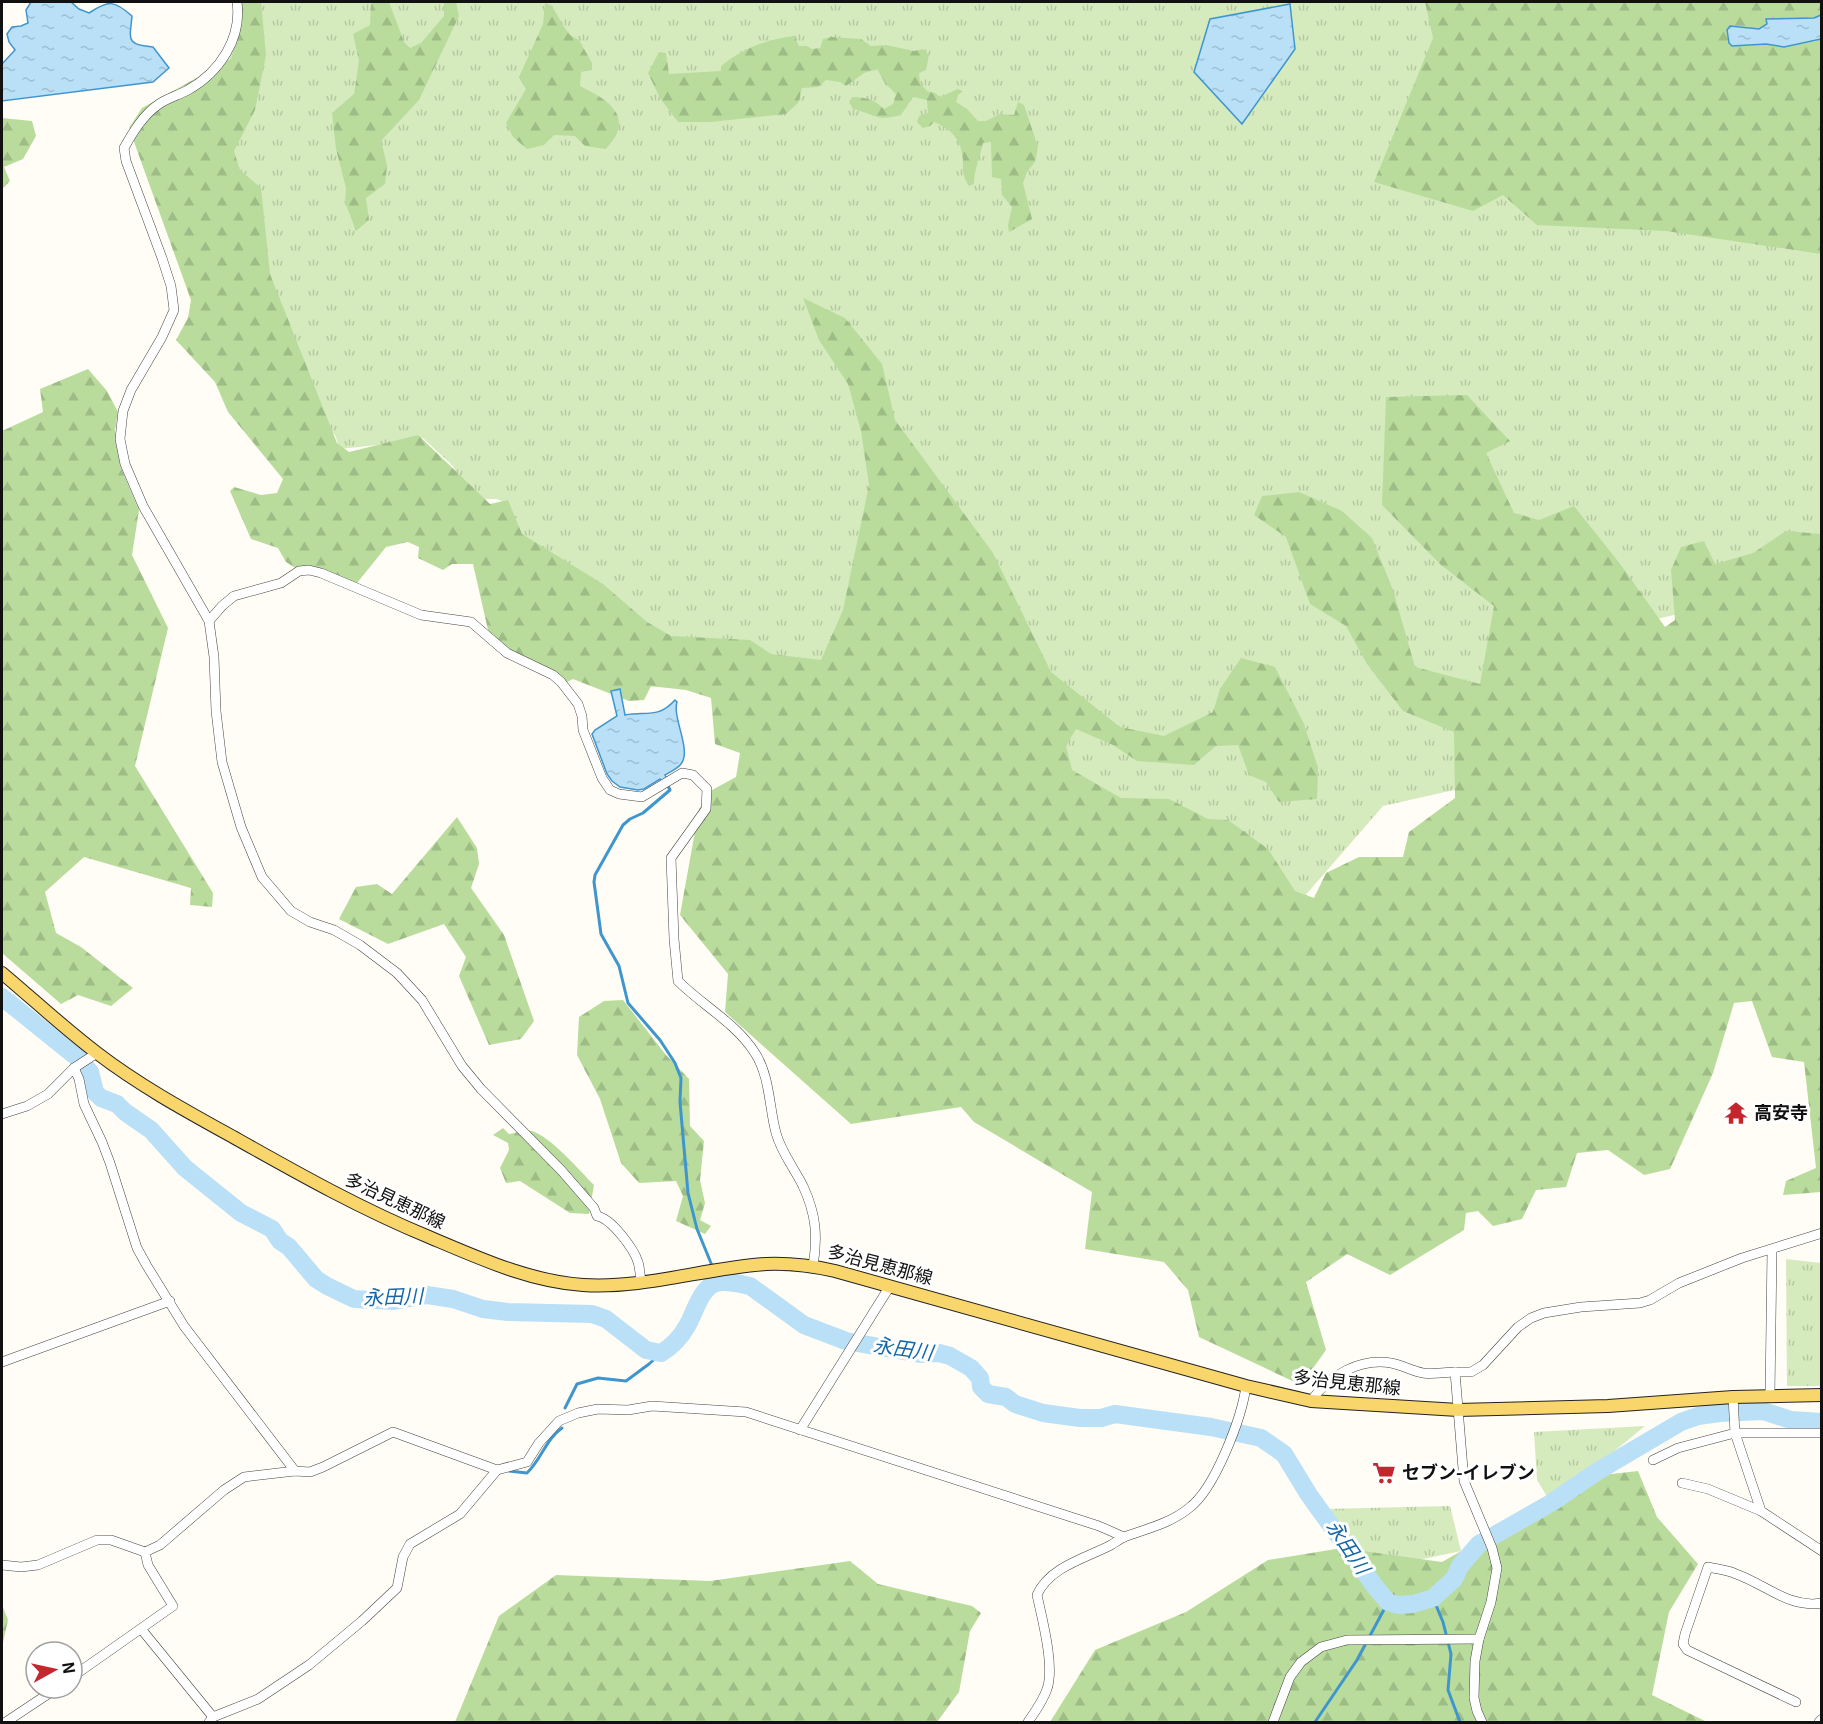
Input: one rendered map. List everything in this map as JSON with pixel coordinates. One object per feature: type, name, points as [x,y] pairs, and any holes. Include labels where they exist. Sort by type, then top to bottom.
[{"type":"main road","name":"多治見恵那線","points":[[2,973],[97,1053],[172,1102],[356,1205],[481,1260],[519,1273],[571,1283],[597,1285],[641,1282],[767,1264],[813,1266],[836,1270],[1246,1386],[1311,1401],[1458,1410],[1608,1406],[1733,1400],[1770,1395],[1821,1395]]},
{"type":"street","points":[[237,2],[238,13],[234,36],[225,57],[217,68],[190,89],[159,103],[146,115],[124,148],[126,161],[171,286],[174,310],[162,337],[131,390],[120,421],[127,471],[143,506],[208,621],[214,657],[216,711],[222,762],[241,828],[262,877],[291,911],[310,922],[334,930],[360,945],[397,973],[422,1000],[462,1066],[481,1089],[561,1170],[594,1208],[597,1216],[602,1217],[624,1238],[639,1263],[641,1282]]},
{"type":"street","points":[[208,621],[234,596],[281,582],[299,571],[309,570],[341,580],[421,615],[471,622],[498,647],[553,675],[568,690],[578,704],[583,730],[602,778],[610,790],[619,794],[642,797],[682,773],[693,775],[707,789],[706,809],[672,858],[674,939],[678,981],[734,1028],[750,1045],[760,1063],[776,1133],[812,1209],[816,1232],[813,1266]]},
{"type":"street","points":[[2,1114],[27,1106],[48,1094],[74,1068],[97,1053]]},
{"type":"street","points":[[74,1068],[79,1079],[84,1104],[110,1163],[137,1248],[197,1343],[295,1471]]},
{"type":"street","points":[[1311,1401],[1319,1390],[1354,1365],[1392,1364],[1426,1374],[1471,1372],[1483,1365],[1518,1328],[1531,1318],[1544,1313],[1581,1307],[1640,1303],[1650,1300],[1678,1283],[1742,1258],[1821,1233]]},
{"type":"street","points":[[1770,1395],[1772,1250]]},
{"type":"street","points":[[800,1430],[890,1286]]},
{"type":"street","points":[[2,1362],[170,1301]]},
{"type":"street","points":[[1455,1372],[1464,1481],[1492,1548],[1497,1568],[1491,1602],[1479,1639],[1474,1689],[1477,1711],[1482,1722]]},
{"type":"street","points":[[1028,1722],[1048,1687],[1047,1642],[1037,1595],[1040,1588],[1052,1575],[1125,1537],[1164,1523],[1191,1507],[1205,1492],[1226,1449],[1244,1401],[1246,1386]]},
{"type":"street","points":[[1733,1400],[1735,1430],[1761,1511]]},
{"type":"street","points":[[2,1565],[21,1567],[38,1565],[97,1540],[111,1540],[145,1552],[160,1545],[224,1490],[244,1477],[295,1471],[310,1472],[393,1432],[497,1470],[527,1462],[539,1443],[559,1421],[578,1413],[598,1409],[628,1410],[652,1406],[746,1412],[755,1417],[1099,1526],[1125,1537]]},
{"type":"street","points":[[1653,1460],[1678,1448],[1735,1430],[1821,1433]]},
{"type":"street","points":[[142,1630],[211,1720],[258,1699],[309,1665],[397,1588],[403,1557],[410,1544],[460,1514],[497,1470]]},
{"type":"street","points":[[1682,1483],[1708,1489],[1761,1511],[1821,1551]]},
{"type":"street","points":[[84,1669],[173,1606],[148,1565],[145,1552]]},
{"type":"street","points":[[1796,1702],[1687,1650],[1683,1644],[1685,1635],[1708,1567],[1737,1574],[1789,1600],[1813,1605],[1821,1603]]},
{"type":"street","points":[[1273,1722],[1290,1677],[1301,1662],[1321,1647],[1347,1640],[1479,1639]]},
{"type":"street","points":[[6,1722],[39,1700]]},
{"type":"green space","points":[[239,2],[1459,2],[1821,175],[1821,581],[1648,621],[1538,771],[1383,806],[1303,898],[705,690],[593,683],[505,503],[497,499],[478,499],[459,478],[453,466],[423,438],[340,449],[335,435],[330,431],[294,370],[204,84],[220,71],[242,35]]},
{"type":"green space","points":[[241,2],[261,2],[266,55],[255,110],[234,151],[240,170],[261,188],[270,274],[337,443],[349,452],[418,435],[490,504],[508,500],[522,534],[603,584],[647,622],[671,636],[750,640],[771,654],[821,660],[843,610],[869,485],[861,431],[848,384],[819,340],[803,298],[845,318],[882,364],[895,420],[993,553],[1051,672],[1120,727],[1164,736],[1213,712],[1220,689],[1241,658],[1275,667],[1304,724],[1318,768],[1317,799],[1279,802],[1266,782],[1249,775],[1238,745],[1216,746],[1194,765],[1137,761],[1113,745],[1076,729],[1066,746],[1072,770],[1121,798],[1169,799],[1208,819],[1228,820],[1268,849],[1295,891],[1314,898],[1326,873],[1359,857],[1403,857],[1409,832],[1455,798],[1454,732],[1403,711],[1367,664],[1346,626],[1310,604],[1286,537],[1254,515],[1262,496],[1299,492],[1342,511],[1372,538],[1393,590],[1415,667],[1480,684],[1494,606],[1441,565],[1382,505],[1386,397],[1467,395],[1510,441],[1486,453],[1514,513],[1539,520],[1574,506],[1621,565],[1665,627],[1675,620],[1671,570],[1681,547],[1704,541],[1715,564],[1753,553],[1786,531],[1821,534],[1821,1192],[1783,1195],[1786,1181],[1816,1168],[1804,1062],[1772,1057],[1752,1001],[1734,1003],[1713,1073],[1670,1169],[1644,1175],[1608,1150],[1577,1153],[1566,1187],[1536,1190],[1522,1219],[1493,1226],[1478,1211],[1466,1213],[1464,1230],[1390,1275],[1347,1254],[1306,1282],[1326,1350],[1301,1385],[1199,1337],[1188,1290],[1164,1262],[1085,1249],[1092,1192],[974,1122],[961,1107],[851,1124],[725,1012],[728,974],[680,915],[699,809],[712,790],[736,777],[740,753],[715,744],[711,698],[686,690],[651,686],[644,700],[629,701],[573,679],[567,682],[514,653],[488,630],[473,564],[452,564],[443,570],[418,558],[419,547],[408,542],[386,547],[357,583],[316,568],[297,569],[286,562],[278,548],[251,539],[230,491],[234,487],[261,495],[277,493],[283,479],[228,412],[215,382],[176,340],[188,318],[191,300],[129,128],[142,108],[231,59],[242,19]]},
{"type":"green space","points":[[389,2],[404,42],[410,48],[421,43],[444,16],[444,2],[456,2],[459,16],[419,100],[381,141],[387,165],[385,184],[366,198],[369,220],[356,231],[345,202],[346,188],[336,149],[332,113],[354,94],[359,61],[353,34],[370,25],[371,4]]},
{"type":"green space","points":[[1425,2],[1821,2],[1821,254],[1666,231],[1537,225],[1503,195],[1473,211],[1374,182],[1433,38]]},
{"type":"green space","points":[[545,3],[552,6],[570,35],[579,40],[592,63],[592,70],[581,72],[580,86],[602,98],[618,116],[617,133],[606,149],[585,146],[575,136],[554,135],[544,145],[527,149],[513,137],[506,123],[526,89],[519,77],[543,24]]},
{"type":"green space","points":[[794,36],[799,46],[812,49],[820,48],[823,39],[831,37],[861,39],[871,46],[886,45],[914,51],[923,49],[929,55],[926,70],[919,73],[920,83],[927,91],[940,97],[958,89],[963,91],[958,95],[956,102],[967,109],[978,121],[986,121],[1000,114],[1014,115],[1018,102],[1024,105],[1038,147],[1035,162],[1027,172],[1023,183],[1032,219],[1009,232],[1008,225],[1012,207],[1002,195],[1001,179],[992,177],[991,142],[983,143],[974,184],[969,186],[963,172],[961,147],[956,137],[934,122],[923,128],[917,122],[919,116],[928,113],[927,100],[913,97],[901,115],[886,118],[853,109],[849,102],[852,97],[870,100],[884,109],[893,104],[896,94],[885,83],[877,69],[864,73],[846,86],[840,82],[826,80],[818,87],[802,88],[798,103],[786,114],[711,122],[678,122],[660,98],[648,73],[659,52],[666,53],[669,74],[721,71],[721,66],[746,50],[765,42]]},
{"type":"green space","points":[[2,118],[32,121],[36,136],[23,159],[4,167],[10,181],[2,189]]},
{"type":"green space","points":[[88,369],[107,391],[118,412],[115,430],[121,468],[139,510],[132,555],[168,628],[135,766],[213,893],[212,907],[190,905],[191,888],[84,857],[45,892],[56,933],[81,947],[133,988],[111,1006],[78,995],[61,1004],[2,953],[2,431],[43,412],[40,389]]},
{"type":"green space","points":[[457,817],[477,848],[479,864],[471,888],[504,935],[534,1021],[521,1039],[489,1045],[459,976],[466,957],[444,924],[388,944],[339,919],[356,887],[377,884],[392,894]]},
{"type":"green space","points":[[623,1000],[666,1055],[689,1079],[690,1126],[704,1141],[700,1180],[705,1203],[700,1220],[711,1226],[705,1234],[676,1221],[683,1196],[676,1181],[639,1183],[621,1163],[600,1099],[577,1055],[579,1017],[604,1001]]},
{"type":"green space","points":[[503,1128],[509,1134],[530,1131],[540,1134],[573,1163],[594,1185],[589,1214],[570,1213],[520,1181],[506,1183],[500,1168],[509,1150],[508,1143],[493,1135]]},
{"type":"green space","points":[[1786,1259],[1821,1263],[1821,1386],[1787,1386]]},
{"type":"green space","points":[[1645,1426],[1551,1503],[1537,1480],[1534,1432]]},
{"type":"green space","points":[[1638,1471],[1657,1517],[1698,1564],[1669,1612],[1652,1695],[1707,1722],[1050,1722],[1095,1650],[1186,1612],[1268,1560],[1342,1548],[1442,1562],[1594,1476]]},
{"type":"green space","points":[[1450,1506],[1461,1551],[1423,1559],[1360,1565],[1323,1509]]},
{"type":"green space","points":[[850,1561],[878,1584],[972,1606],[981,1613],[970,1631],[959,1692],[937,1722],[455,1722],[499,1616],[556,1575],[710,1581]]},
{"type":"green space","points":[[2,1605],[8,1620],[2,1647]]},
{"type":"water","points":[[31,2],[71,2],[79,9],[89,13],[107,4],[121,7],[132,16],[131,39],[138,45],[153,47],[169,68],[153,82],[2,101],[2,64],[15,50],[7,34],[12,27],[28,23],[26,10]]},
{"type":"water","points":[[1290,4],[1295,49],[1242,124],[1194,72],[1210,19]]},
{"type":"water","points":[[1821,15],[1821,39],[1784,47],[1766,44],[1732,46],[1729,43],[1727,30],[1730,26],[1759,29],[1767,24],[1766,19],[1814,18]]},
{"type":"water","points":[[620,689],[625,715],[657,712],[675,700],[677,702],[676,709],[684,758],[679,766],[665,775],[667,779],[662,782],[660,779],[644,789],[620,787],[612,781],[607,774],[592,734],[617,716],[611,691]]},
{"type":"waterway","points":[[667,784],[670,790],[643,813],[623,825],[595,875],[594,882],[601,934],[619,966],[628,1003],[660,1040],[675,1063],[681,1078],[680,1102],[688,1193],[697,1229],[713,1268]]},
{"type":"waterway","name":"永田川","points":[[2,997],[79,1059],[90,1072],[95,1092],[101,1098],[117,1104],[151,1130],[185,1168],[241,1213],[272,1229],[280,1241],[289,1247],[316,1279],[354,1299],[394,1301],[427,1295],[453,1299],[483,1309],[508,1312],[592,1314],[606,1319],[646,1350],[661,1353],[682,1334],[702,1295],[710,1286],[724,1282],[750,1286],[804,1325],[846,1341],[920,1354],[939,1353],[950,1356],[971,1368],[980,1378],[981,1387],[988,1394],[1006,1397],[1015,1404],[1043,1413],[1080,1418],[1101,1418],[1115,1414],[1211,1427],[1261,1438],[1284,1454],[1309,1495],[1376,1588],[1388,1602],[1398,1605],[1413,1604],[1433,1598],[1454,1579],[1460,1566],[1479,1544],[1551,1503],[1598,1471],[1681,1422],[1698,1416],[1720,1413],[1763,1411],[1791,1420],[1822,1422]]},
{"type":"waterway","points":[[715,1274],[719,1283]]},
{"type":"waterway","points":[[565,1408],[577,1384],[598,1378],[626,1381],[661,1353]]},
{"type":"waterway","points":[[509,1471],[527,1473],[562,1428]]},
{"type":"waterway","points":[[1433,1598],[1443,1622],[1451,1654],[1448,1690],[1460,1722]]},
{"type":"waterway","points":[[1315,1722],[1357,1660],[1388,1602]]},
{"type":"place","name":"高安寺","points":[[1736,1113]]},
{"type":"place","name":"セブン-イレブン","points":[[1384,1473]]}]
